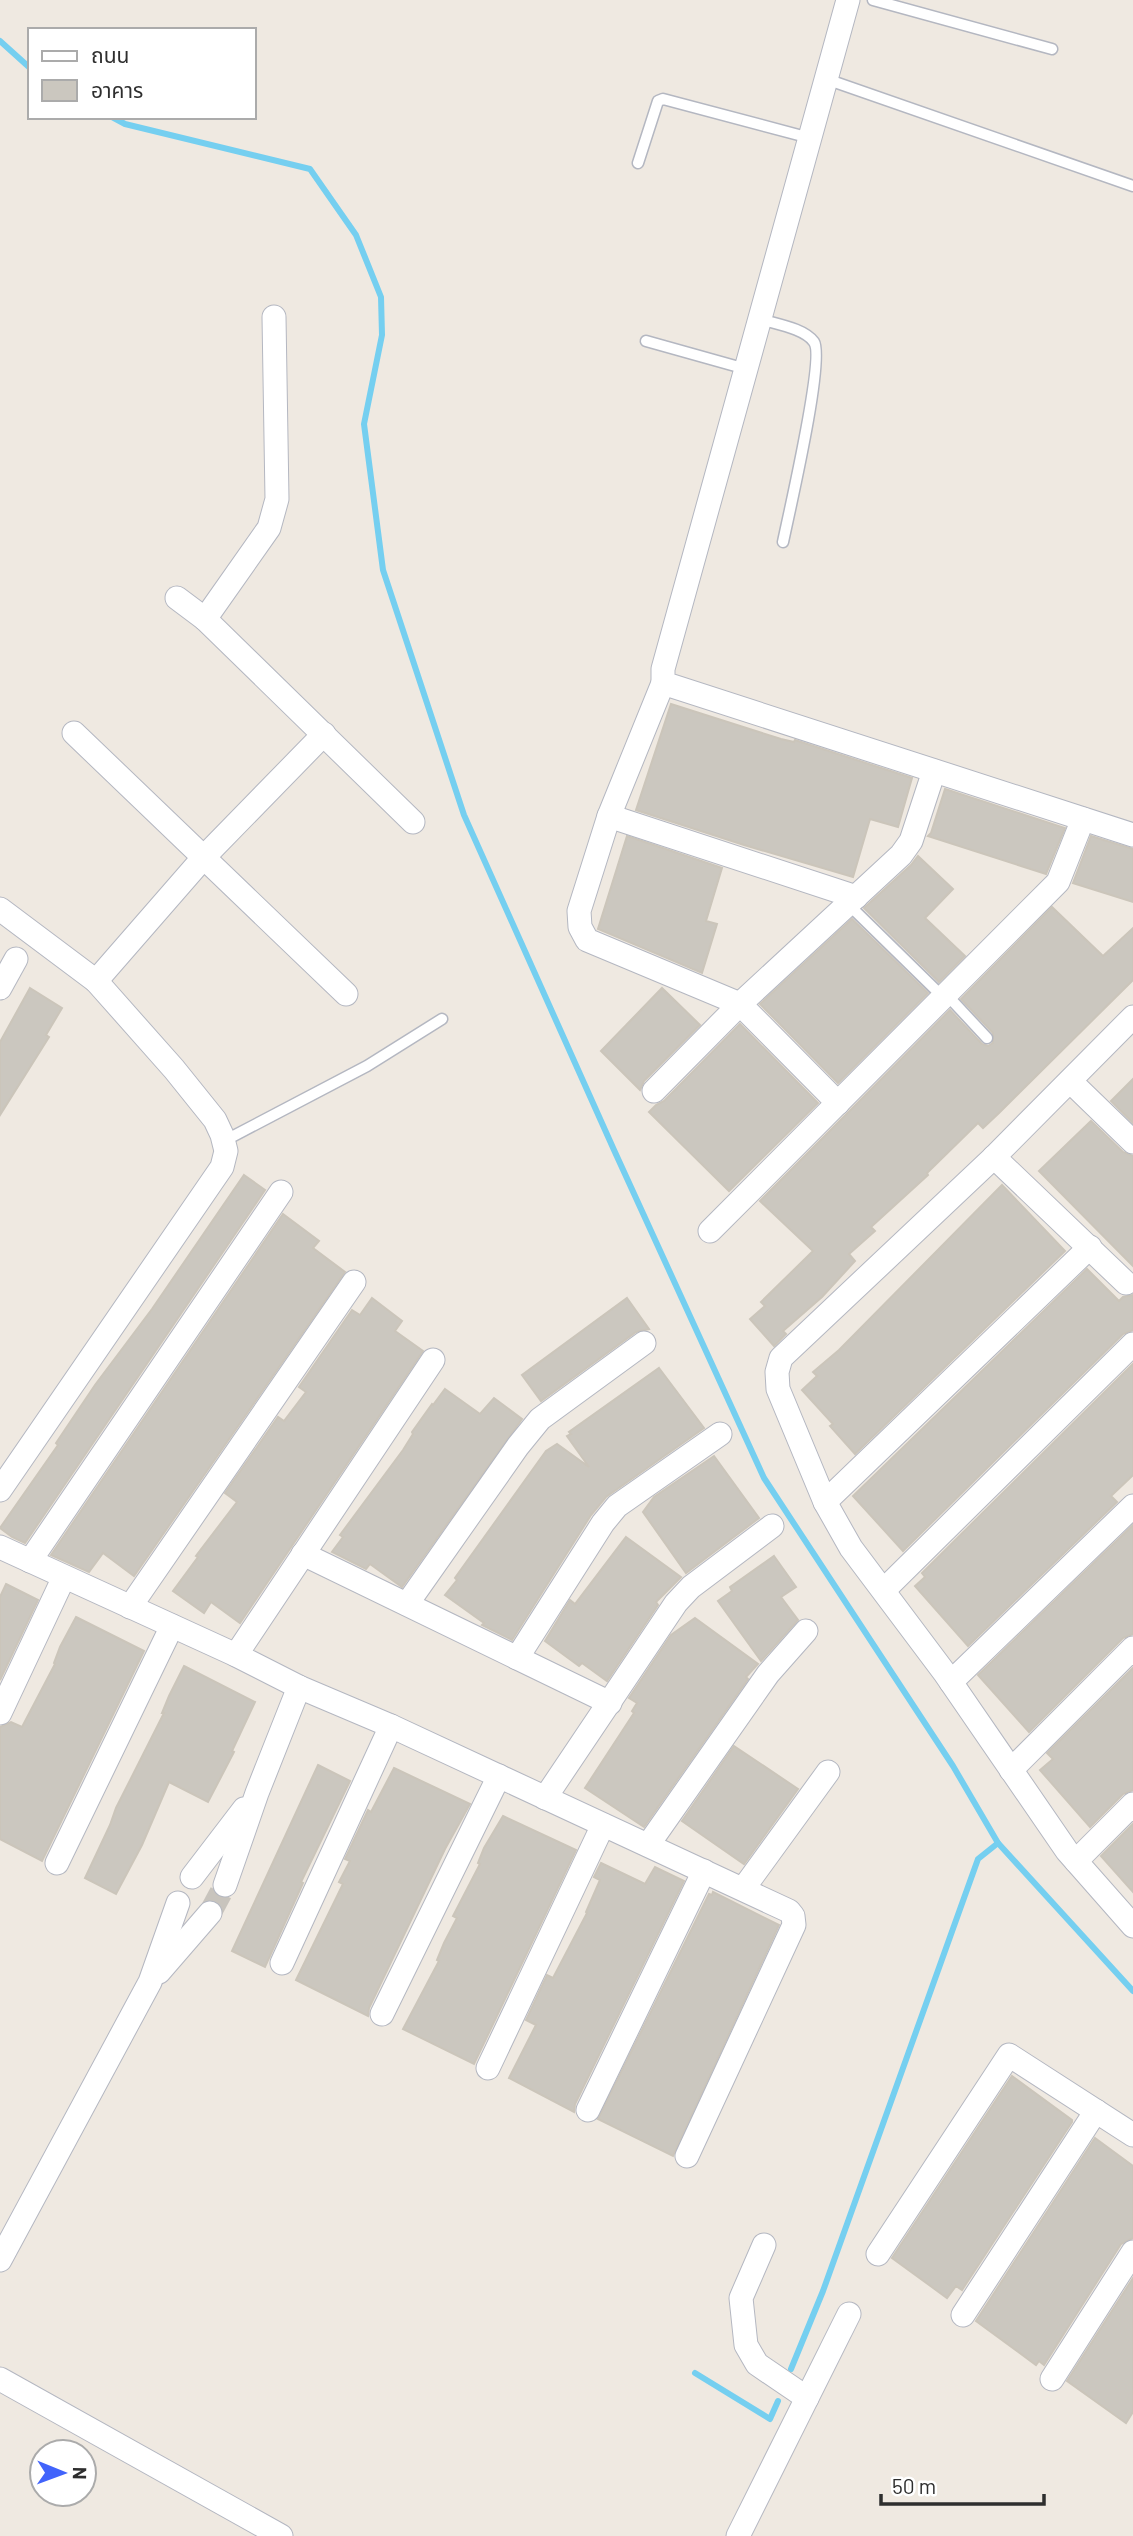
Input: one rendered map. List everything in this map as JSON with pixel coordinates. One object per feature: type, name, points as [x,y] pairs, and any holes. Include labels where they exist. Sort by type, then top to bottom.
[{"type":"street","points":[[838,1103],[740,1004],[587,940],[580,927],[579,911],[609,816],[663,683],[663,669],[848,0]]},
{"type":"street","points":[[205,619],[270,528],[277,499],[274,317]]},
{"type":"street","points":[[177,598],[205,619],[413,822]]},
{"type":"street","points":[[663,683],[1133,835]]},
{"type":"street","points":[[74,733],[346,994]]},
{"type":"street","points":[[96,981],[204,857],[324,734]]},
{"type":"street","points":[[654,1091],[740,1004],[901,855],[911,841],[934,771]]},
{"type":"street","points":[[609,816],[852,900]]},
{"type":"street","points":[[710,1231],[1058,882],[1083,819]]},
{"type":"street","points":[[0,909],[96,981],[174,1069],[215,1121],[226,1151],[222,1167],[0,1490]]},
{"type":"street","points":[[0,988],[16,959]]},
{"type":"street","points":[[1133,1017],[994,1157],[781,1359],[777,1372],[778,1389],[825,1502],[851,1548],[951,1682],[1076,1861],[1133,1926]]},
{"type":"street","points":[[1070,1081],[1133,1142]]},
{"type":"street","points":[[994,1157],[1126,1283]]},
{"type":"street","points":[[30,1561],[281,1192]]},
{"type":"street","points":[[825,1502],[1090,1248]]},
{"type":"street","points":[[130,1606],[354,1282]]},
{"type":"street","points":[[407,1604],[518,1446],[540,1419],[644,1343]]},
{"type":"street","points":[[884,1590],[1133,1344]]},
{"type":"street","points":[[236,1655],[433,1360]]},
{"type":"street","points":[[517,1658],[603,1523],[617,1507],[720,1434]]},
{"type":"street","points":[[951,1682],[1133,1506]]},
{"type":"street","points":[[545,1797],[676,1603],[691,1587],[772,1526]]},
{"type":"street","points":[[0,1547],[789,1911],[794,1924],[687,2157]]},
{"type":"street","points":[[303,1554],[610,1703]]},
{"type":"street","points":[[0,1713],[64,1577]]},
{"type":"street","points":[[57,1863],[172,1626]]},
{"type":"street","points":[[648,1845],[768,1674],[806,1631]]},
{"type":"street","points":[[1011,1770],[1133,1648]]},
{"type":"street","points":[[225,1885],[257,1793],[299,1687]]},
{"type":"street","points":[[282,1963],[391,1726]]},
{"type":"street","points":[[743,1889],[828,1772]]},
{"type":"street","points":[[382,2014],[499,1776]]},
{"type":"street","points":[[191,1877],[257,1793]]},
{"type":"street","points":[[1076,1861],[1133,1804]]},
{"type":"street","points":[[488,2068],[603,1825]]},
{"type":"street","points":[[588,2110],[704,1871]]},
{"type":"street","points":[[0,2260],[150,1982],[178,1903]]},
{"type":"street","points":[[150,1982],[210,1913]]},
{"type":"street","points":[[878,2254],[1009,2055],[1133,2135]]},
{"type":"street","points":[[963,2315],[1096,2111]]},
{"type":"street","points":[[764,2245],[741,2298],[746,2345],[757,2364],[807,2398]]},
{"type":"street","points":[[1052,2379],[1133,2252]]},
{"type":"street","points":[[738,2536],[849,2314]]},
{"type":"street","points":[[0,2379],[281,2536]]},
{"type":"lane","points":[[873,0],[1052,49]]},
{"type":"lane","points":[[826,79],[1133,186]]},
{"type":"lane","points":[[638,163],[658,101],[663,99],[810,138]]},
{"type":"lane","points":[[760,319],[800,332],[812,339],[817,348],[810,408],[783,542]]},
{"type":"lane","points":[[646,341],[746,369]]},
{"type":"lane","points":[[852,900],[987,1038]]},
{"type":"lane","points":[[224,1141],[368,1066],[442,1019]]},
{"type":"building","points":[[671,704],[912,778],[898,827],[870,819],[853,877],[636,810]]},
{"type":"building","points":[[945,789],[1065,828],[1046,874],[928,836]]},
{"type":"building","points":[[627,836],[722,868],[706,921],[717,924],[702,973],[598,929]]},
{"type":"building","points":[[1091,836],[1133,849],[1133,902],[1073,883]]},
{"type":"building","points":[[918,856],[953,889],[925,918],[965,956],[939,982],[864,908]]},
{"type":"building","points":[[1052,907],[1103,956],[1133,928],[1133,980],[999,1113],[983,1128],[978,1123],[927,1173],[928,1175],[871,1227],[875,1231],[849,1254],[855,1261],[822,1297],[783,1331],[786,1334],[774,1346],[750,1319],[765,1306],[761,1302],[813,1251],[760,1201],[950,1010],[982,1044],[988,1046],[993,1043],[993,1033],[961,999]]},
{"type":"building","points":[[852,919],[928,993],[838,1083],[760,1004]]},
{"type":"building","points":[[30,988],[62,1008],[46,1035],[49,1037],[0,1115],[0,1042]]},
{"type":"building","points":[[662,988],[700,1025],[644,1081],[640,1090],[601,1051]]},
{"type":"building","points":[[740,1024],[818,1103],[729,1191],[649,1112],[664,1101]]},
{"type":"building","points":[[1133,1079],[1133,1123],[1111,1101]]},
{"type":"building","points":[[1091,1121],[1123,1152],[1133,1156],[1133,1266],[1039,1171]]},
{"type":"building","points":[[244,1175],[265,1190],[25,1543],[12,1537],[0,1528],[58,1445],[56,1443],[95,1385],[152,1309]]},
{"type":"building","points":[[1002,1185],[1065,1251],[855,1454],[830,1426],[833,1424],[802,1390],[817,1376],[813,1372],[839,1350]]},
{"type":"building","points":[[283,1214],[319,1241],[313,1248],[345,1272],[134,1576],[103,1553],[89,1572],[51,1555]]},
{"type":"building","points":[[1087,1269],[1119,1301],[1123,1297],[1133,1295],[1133,1330],[1123,1334],[903,1551],[853,1496]]},
{"type":"building","points":[[372,1298],[402,1321],[395,1331],[423,1351],[240,1623],[211,1602],[204,1613],[173,1591],[237,1502],[225,1493],[278,1417],[284,1421],[306,1392],[299,1387],[352,1310],[360,1315]]},
{"type":"building","points":[[627,1298],[649,1329],[636,1332],[541,1401],[522,1375]]},
{"type":"building","points":[[1133,1364],[1133,1475],[1111,1496],[1117,1502],[968,1646],[915,1586],[925,1577],[922,1573]]},
{"type":"building","points":[[659,1368],[704,1428],[606,1497],[591,1515],[512,1640],[482,1625],[484,1623],[445,1595],[457,1580],[455,1578],[546,1451],[557,1444],[589,1467],[567,1436],[571,1434],[569,1432]]},
{"type":"building","points":[[445,1389],[480,1414],[494,1398],[522,1419],[402,1587],[370,1564],[366,1569],[332,1552],[343,1537],[340,1535]]},
{"type":"building","points":[[714,1456],[759,1518],[686,1573],[643,1512],[654,1497]]},
{"type":"building","points":[[1133,1525],[1133,1634],[1123,1638],[1029,1732],[978,1675]]},
{"type":"building","points":[[626,1537],[681,1577],[656,1602],[658,1605],[607,1681],[582,1663],[579,1666],[545,1641],[570,1600],[575,1604]]},
{"type":"building","points":[[774,1556],[796,1587],[781,1597],[798,1620],[761,1661],[718,1601],[732,1591],[730,1587]]},
{"type":"building","points":[[6,1584],[38,1600],[0,1680],[0,1597]]},
{"type":"building","points":[[76,1617],[144,1651],[42,1861],[0,1839],[0,1727],[11,1722],[22,1727]]},
{"type":"building","points":[[695,1618],[758,1664],[746,1677],[748,1679],[644,1827],[585,1788],[634,1713],[632,1711],[637,1703],[629,1698],[671,1635]]},
{"type":"building","points":[[184,1666],[255,1702],[232,1751],[234,1752],[208,1802],[169,1782],[142,1845],[116,1894],[85,1878]]},
{"type":"building","points":[[1133,1668],[1133,1790],[1123,1794],[1090,1827],[1040,1770],[1053,1759],[1047,1753]]},
{"type":"building","points":[[734,1746],[798,1789],[744,1864],[682,1821]]},
{"type":"building","points":[[318,1765],[350,1781],[301,1882],[303,1883],[265,1967],[232,1951]]},
{"type":"building","points":[[394,1768],[470,1804],[445,1849],[369,2008],[368,2016],[296,1980],[343,1884],[339,1882],[350,1861],[345,1859],[368,1810],[371,1812]]},
{"type":"building","points":[[503,1816],[576,1850],[474,2064],[403,2029],[439,1961],[437,1960],[444,1943],[457,1918],[453,1916],[480,1864],[478,1863],[484,1848]]},
{"type":"building","points":[[1133,1824],[1133,1892],[1101,1856]]},
{"type":"building","points":[[601,1863],[645,1884],[655,1867],[684,1881],[575,2104],[574,2112],[509,2078],[536,2025],[526,2020],[547,1975],[553,1978],[587,1913],[600,1880],[594,1877]]},
{"type":"building","points":[[713,1892],[779,1925],[673,2156],[598,2119],[709,1894],[712,1895]]},
{"type":"building","points":[[1012,2076],[1072,2122],[962,2290],[956,2286],[947,2298],[892,2258]]},
{"type":"building","points":[[1095,2138],[1133,2166],[1133,2238],[1121,2244],[1044,2365],[1039,2361],[1036,2365],[976,2321]]},
{"type":"building","points":[[1133,2278],[1133,2412],[1126,2423],[1067,2381]]},
{"type":"waterway","points":[[0,41],[28,66]]},
{"type":"waterway","points":[[116,119],[125,124],[310,169],[356,235],[381,297],[382,335],[364,424],[383,570],[464,815],[764,1478],[953,1766],[998,1843],[1133,1991]]},
{"type":"waterway","points":[[791,2369],[823,2291],[978,1859],[998,1843]]},
{"type":"waterway","points":[[695,2373],[770,2419],[778,2401]]},
{"type":"tunnel","points":[[210,1913],[225,1885]]}]
